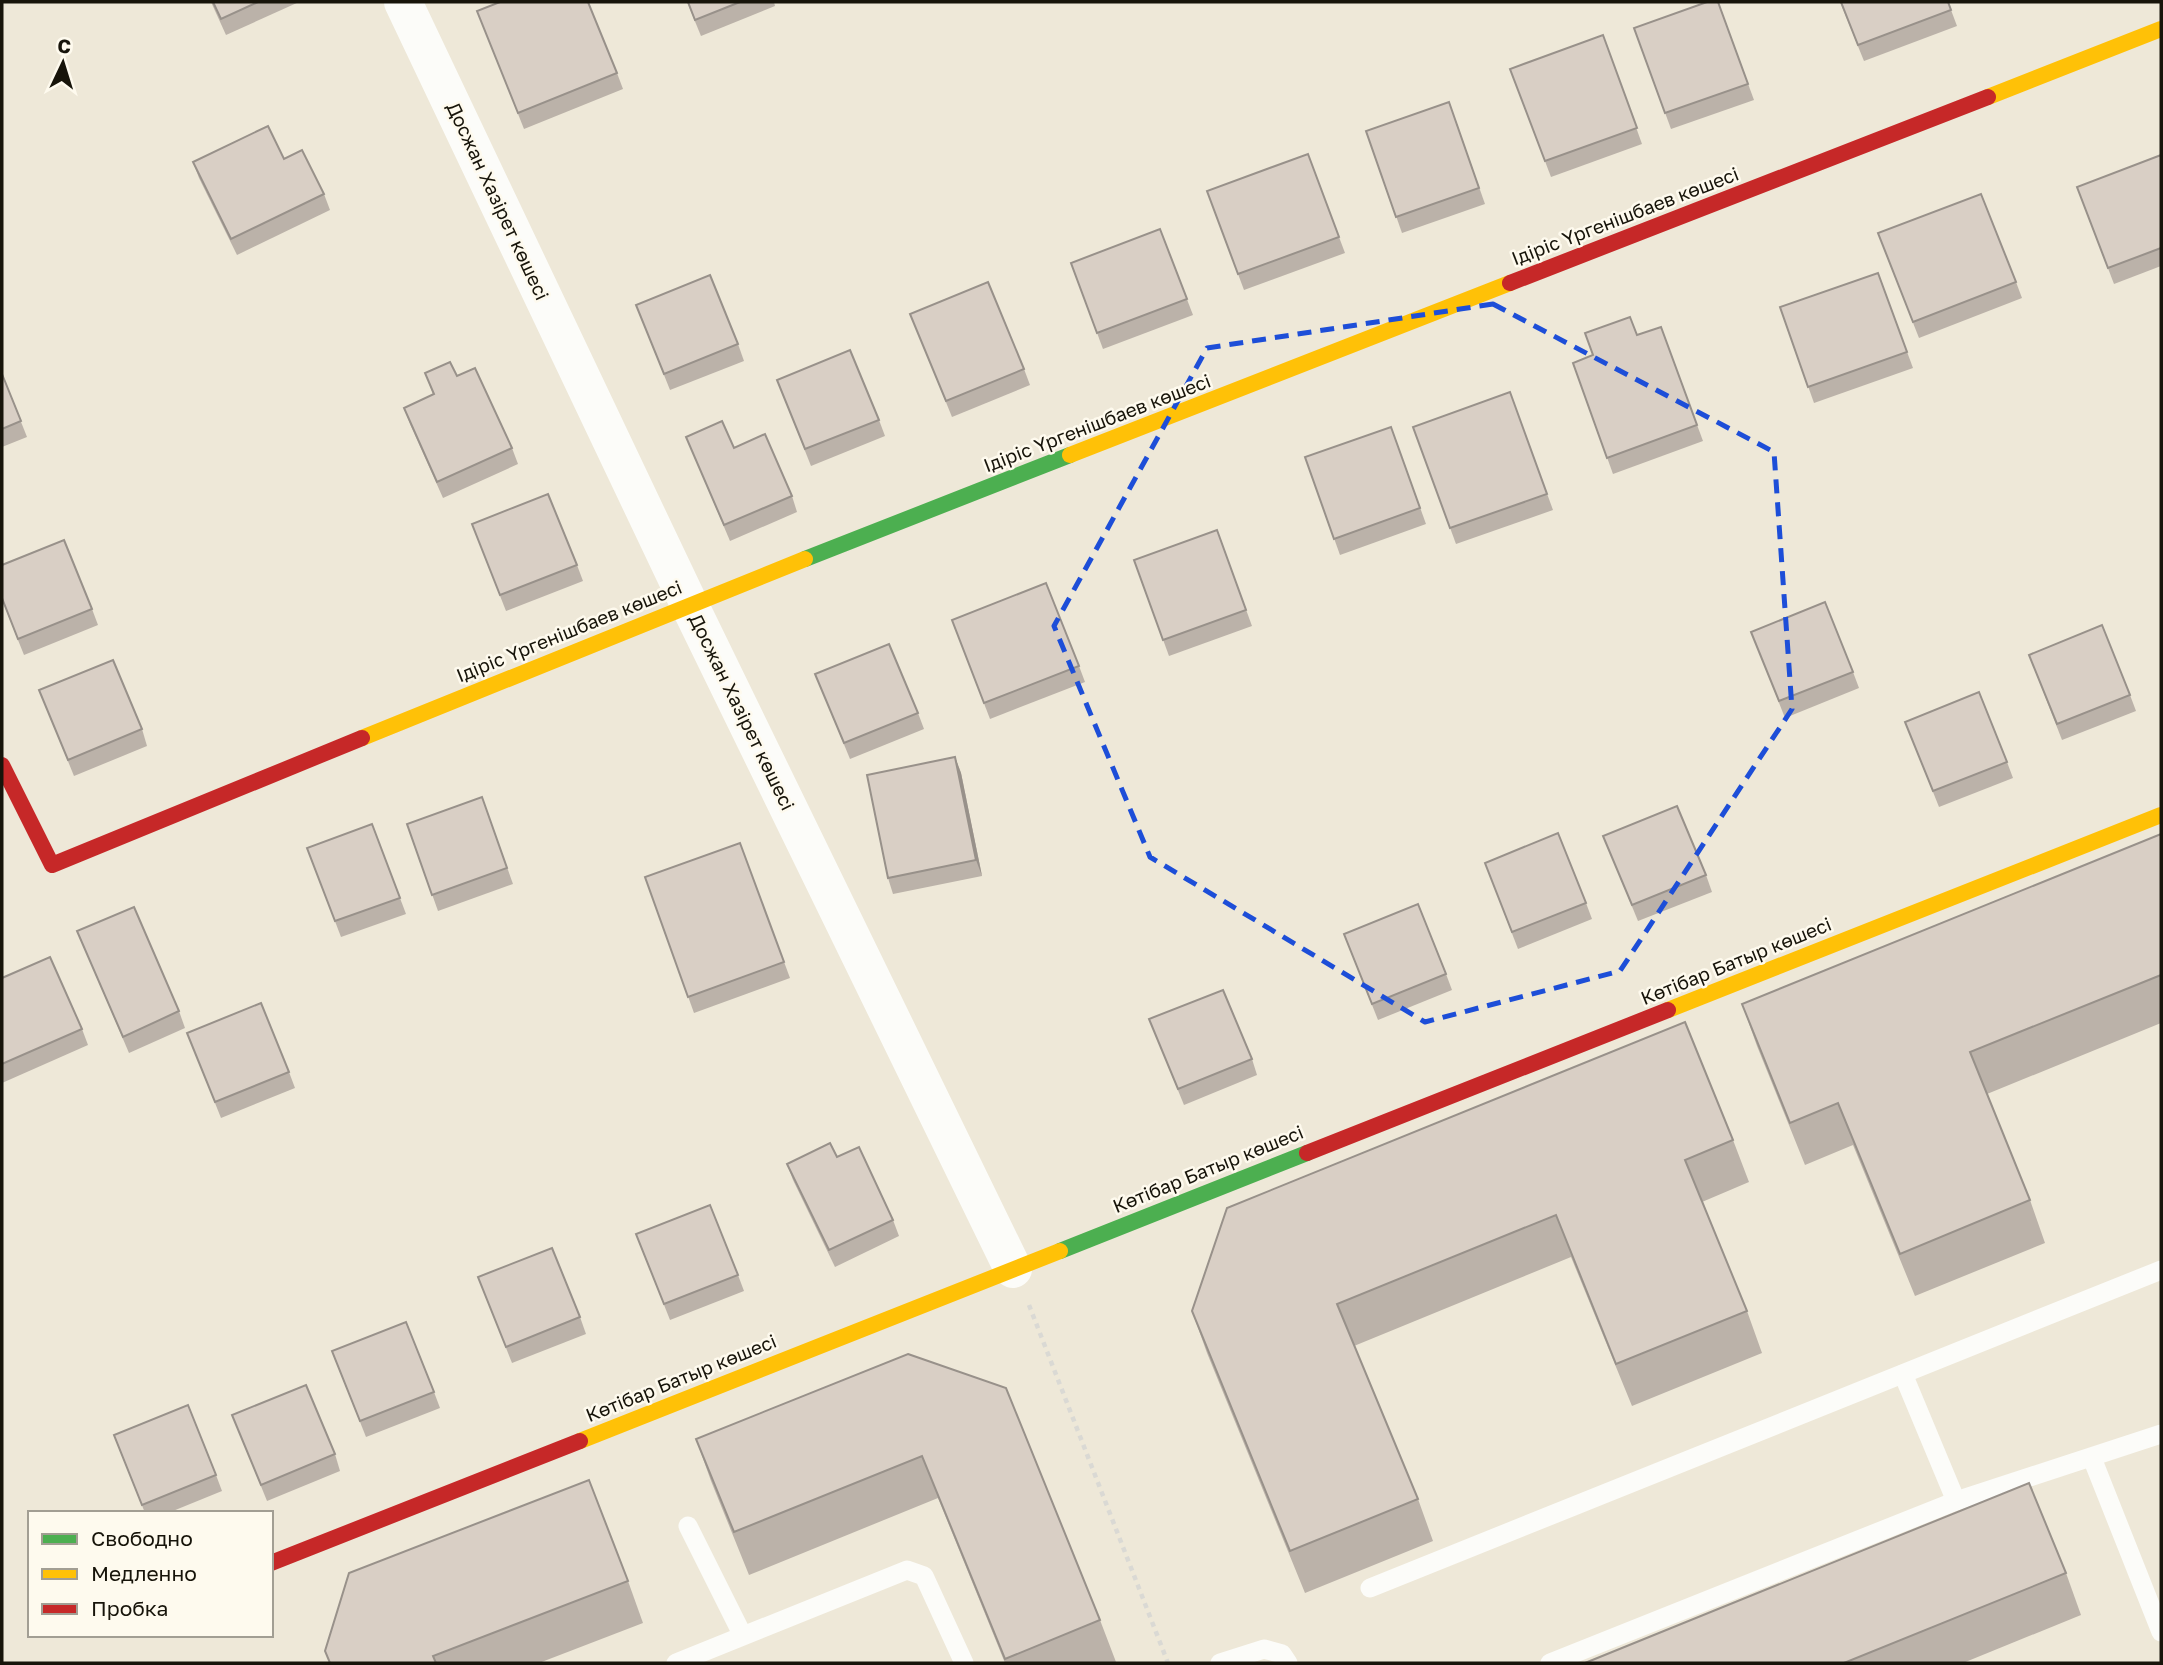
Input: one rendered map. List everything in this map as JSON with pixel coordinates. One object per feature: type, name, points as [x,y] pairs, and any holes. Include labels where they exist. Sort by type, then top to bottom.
[{"type":"street","name":"Досжан Хазірет көшесі","points":[[404,2],[690,604],[1013,1269]]},
{"type":"street","name":"Ідіріс Үргенішбаев көшесі","points":[[2,765],[52,865],[690,604],[2161,29]]},
{"type":"street","name":"Көтібар Батыр көшесі","points":[[273,1562],[2161,815]]},
{"type":"lane","points":[[1370,1588],[2161,1270]]},
{"type":"lane","points":[[1903,1374],[1956,1501]]},
{"type":"lane","points":[[1550,1663],[1956,1501],[2161,1434]]},
{"type":"lane","points":[[2092,1458],[2161,1632]]},
{"type":"lane","points":[[688,1526],[742,1634]]},
{"type":"lane","points":[[676,1663],[742,1634],[907,1570],[924,1576],[964,1663]]},
{"type":"lane","points":[[1220,1663],[1264,1648],[1282,1654],[1288,1663]]},
{"type":"path","points":[[1013,1269],[1168,1663]]},
{"type":"highlighted area","points":[[1493,304],[1774,452],[1792,709],[1620,971],[1425,1022],[1150,857],[1054,626],[1207,348]]},
{"type":"building","points":[[213,2],[258,2],[221,19]]},
{"type":"building","points":[[500,2],[588,2],[617,73],[518,113],[477,11]]},
{"type":"building","points":[[688,2],[740,2],[695,20]]},
{"type":"building","points":[[1707,2],[1718,2],[1748,84],[1665,113],[1634,28]]},
{"type":"building","points":[[1841,2],[1948,2],[1951,10],[1858,45]]},
{"type":"building","points":[[1603,35],[1637,128],[1545,161],[1510,69]]},
{"type":"building","points":[[1449,102],[1479,188],[1396,217],[1366,131]]},
{"type":"building","points":[[268,126],[284,159],[302,150],[324,194],[231,239],[193,162]]},
{"type":"building","points":[[1308,154],[1339,237],[1238,274],[1207,191]]},
{"type":"building","points":[[2161,155],[2161,248],[2108,268],[2077,187]]},
{"type":"building","points":[[1981,194],[2016,282],[1913,322],[1878,233]]},
{"type":"building","points":[[1160,229],[1187,299],[1097,333],[1071,263]]},
{"type":"building","points":[[1878,273],[1907,352],[1808,387],[1780,307]]},
{"type":"building","points":[[710,275],[738,344],[664,374],[636,305]]},
{"type":"building","points":[[988,282],[1024,369],[946,401],[910,314]]},
{"type":"building","points":[[1630,317],[1637,335],[1661,327],[1697,425],[1607,458],[1573,363],[1593,355],[1585,333]]},
{"type":"building","points":[[850,350],[879,420],[805,449],[777,380]]},
{"type":"building","points":[[450,362],[457,376],[475,368],[512,448],[437,482],[404,408],[434,394],[425,373]]},
{"type":"building","points":[[2,374],[21,421],[2,429]]},
{"type":"building","points":[[1510,392],[1547,494],[1450,528],[1413,427]]},
{"type":"building","points":[[722,421],[734,448],[765,434],[792,496],[724,525],[686,437]]},
{"type":"building","points":[[1391,427],[1420,508],[1334,539],[1305,457]]},
{"type":"building","points":[[548,494],[577,565],[500,595],[472,524]]},
{"type":"building","points":[[1217,530],[1246,610],[1163,640],[1134,560]]},
{"type":"building","points":[[64,540],[92,609],[18,639],[2,598],[2,565]]},
{"type":"building","points":[[1046,583],[1079,666],[984,703],[952,620]]},
{"type":"building","points":[[1825,602],[1853,672],[1779,701],[1751,632]]},
{"type":"building","points":[[2102,625],[2130,695],[2057,724],[2029,655]]},
{"type":"building","points":[[889,644],[918,713],[844,743],[815,674]]},
{"type":"building","points":[[113,660],[142,729],[68,760],[39,690]]},
{"type":"building","points":[[1979,692],[2007,762],[1933,791],[1905,722]]},
{"type":"building","points":[[955,757],[976,860],[888,878],[867,775]]},
{"type":"building","points":[[482,797],[507,868],[432,895],[407,824]]},
{"type":"building","points":[[1677,806],[1706,875],[1632,905],[1603,836]]},
{"type":"building","points":[[372,824],[400,898],[335,921],[307,848]]},
{"type":"building","points":[[1558,833],[1586,903],[1512,932],[1485,863]]},
{"type":"building","points":[[2161,834],[2161,975],[1970,1052],[2030,1200],[1900,1254],[1838,1103],[1790,1123],[1742,1004]]},
{"type":"building","points":[[740,843],[784,962],[688,997],[645,877]]},
{"type":"building","points":[[1418,904],[1446,974],[1372,1004],[1344,934]]},
{"type":"building","points":[[134,907],[179,1011],[123,1037],[77,931]]},
{"type":"building","points":[[50,957],[82,1029],[2,1064],[2,978]]},
{"type":"building","points":[[1223,990],[1252,1059],[1178,1089],[1149,1019]]},
{"type":"building","points":[[261,1003],[289,1072],[215,1102],[187,1033]]},
{"type":"building","points":[[1685,1022],[1733,1140],[1685,1160],[1747,1311],[1616,1364],[1556,1215],[1337,1304],[1418,1499],[1290,1551],[1192,1311],[1227,1208]]},
{"type":"building","points":[[830,1143],[837,1157],[859,1147],[893,1220],[829,1250],[787,1164]]},
{"type":"building","points":[[710,1205],[738,1275],[664,1304],[636,1234]]},
{"type":"building","points":[[552,1248],[580,1317],[506,1347],[478,1277]]},
{"type":"building","points":[[406,1322],[434,1392],[360,1421],[332,1351]]},
{"type":"building","points":[[908,1354],[1006,1388],[1100,1620],[1005,1659],[922,1456],[734,1532],[696,1439]]},
{"type":"building","points":[[306,1385],[335,1454],[261,1485],[232,1415]]},
{"type":"building","points":[[188,1405],[216,1475],[142,1505],[114,1435]]},
{"type":"building","points":[[589,1480],[628,1581],[433,1656],[436,1663],[330,1663],[325,1651],[349,1573]]},
{"type":"building","points":[[2029,1483],[2066,1573],[1844,1663],[1585,1663]]},
{"type":"traffic: fast","points":[[805,559],[1070,455]]},
{"type":"traffic: fast","points":[[1060,1251],[1307,1153]]},
{"type":"traffic: slow","points":[[1988,97],[2161,29]]},
{"type":"traffic: slow","points":[[1070,455],[1510,283]]},
{"type":"traffic: slow","points":[[362,738],[805,559]]},
{"type":"traffic: slow","points":[[1668,1010],[2161,815]]},
{"type":"traffic: slow","points":[[580,1441],[1060,1251]]},
{"type":"traffic: jam","points":[[1510,283],[1988,97]]},
{"type":"traffic: jam","points":[[2,765],[52,865],[362,738]]},
{"type":"traffic: jam","points":[[1307,1153],[1668,1010]]},
{"type":"traffic: jam","points":[[273,1562],[580,1441]]}]
